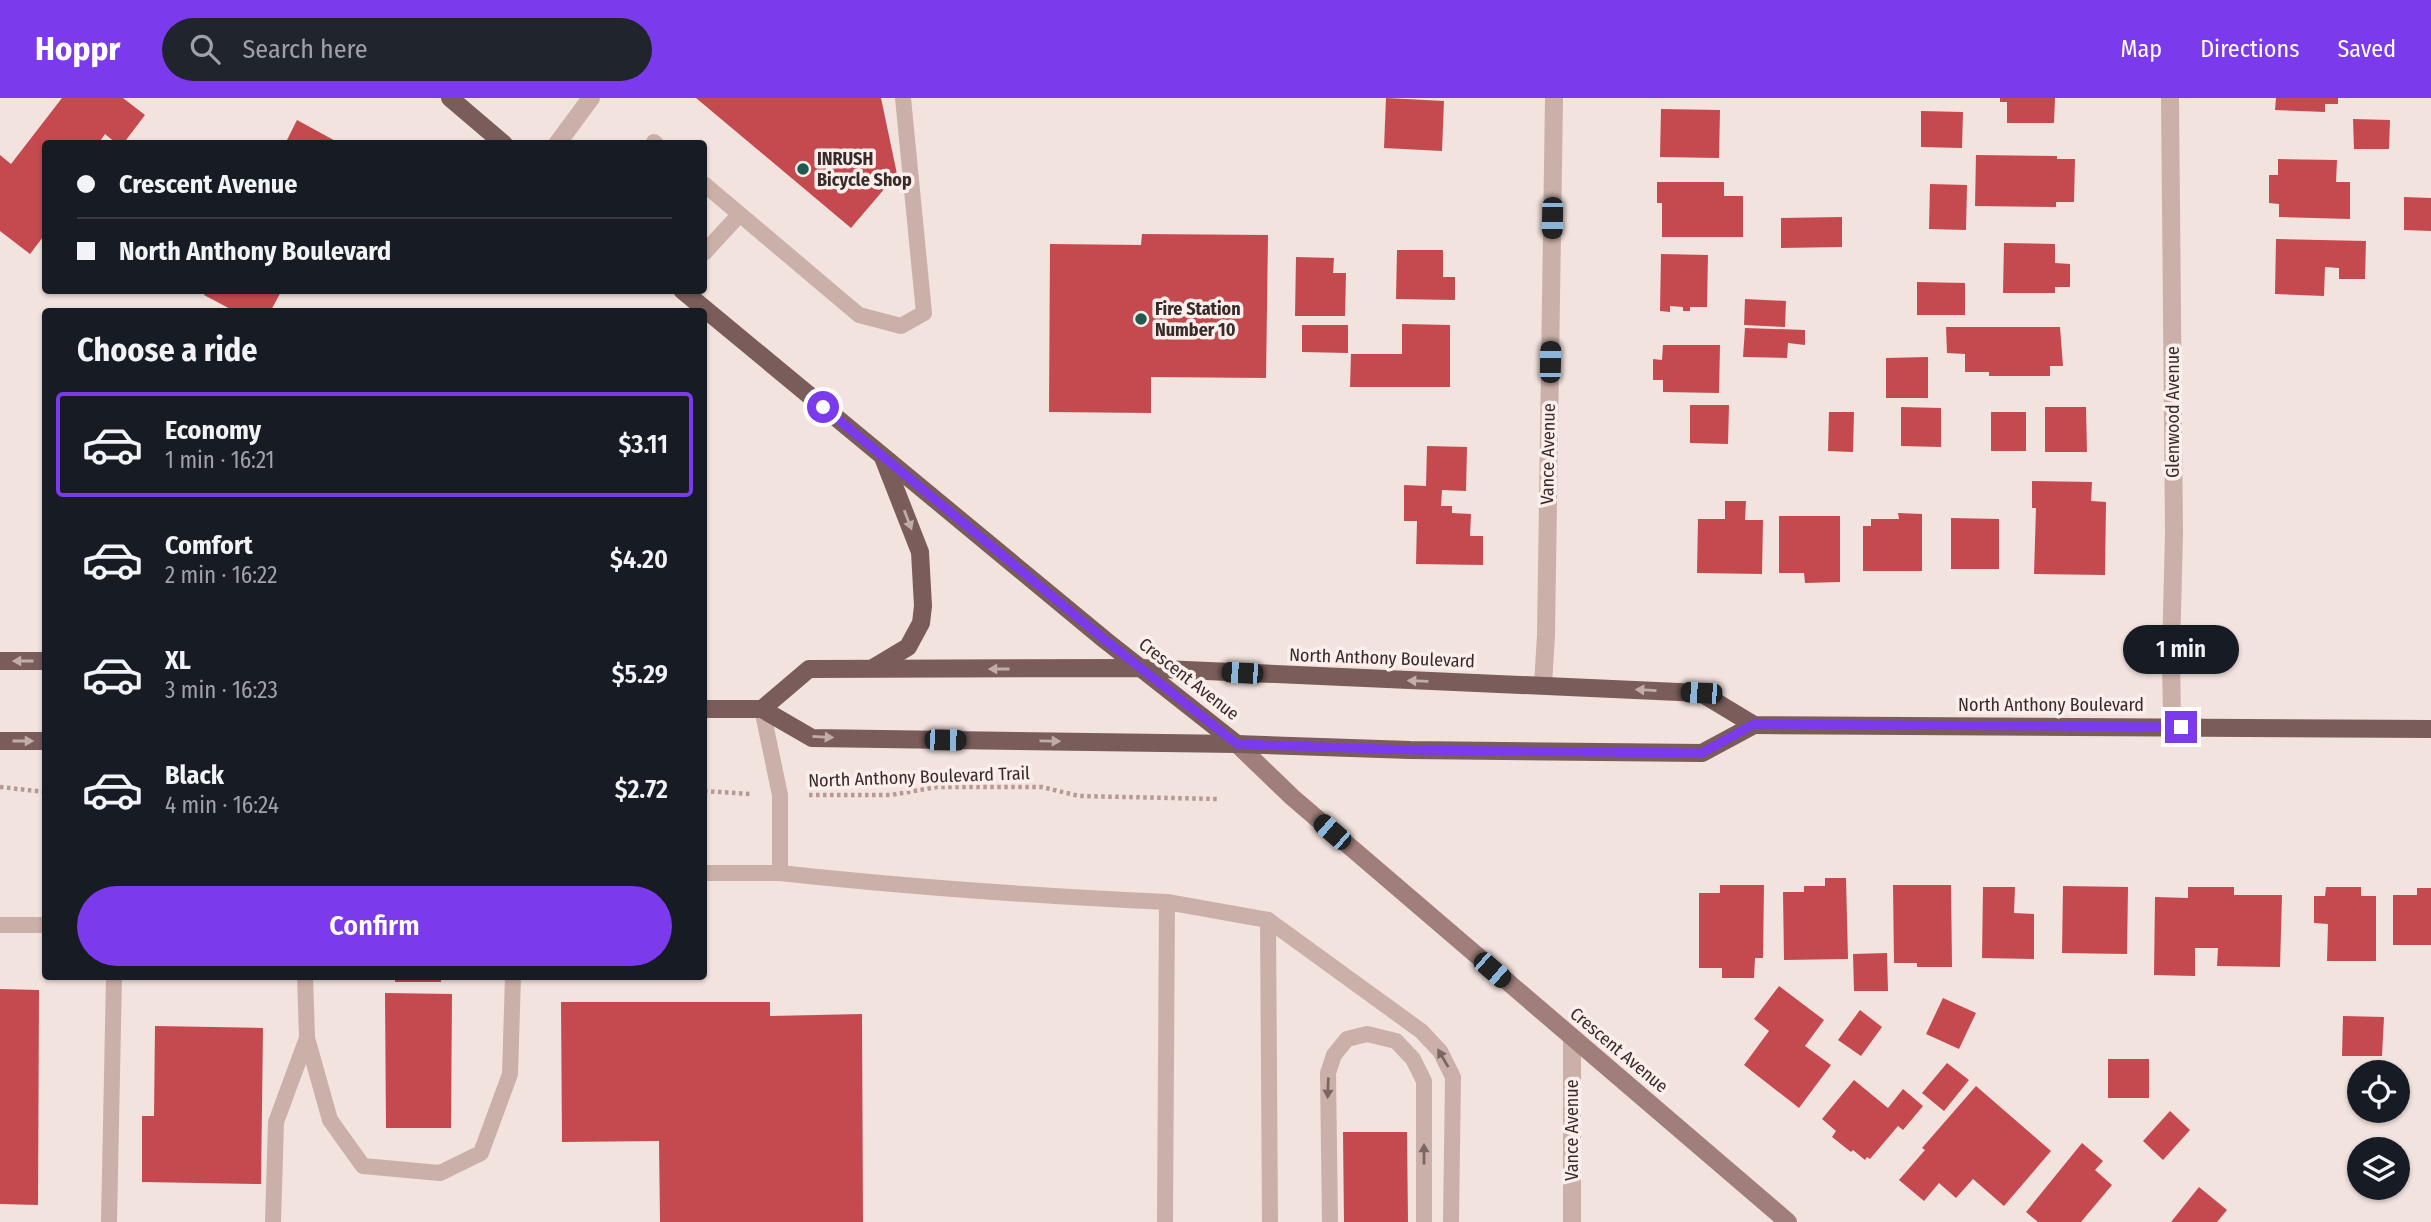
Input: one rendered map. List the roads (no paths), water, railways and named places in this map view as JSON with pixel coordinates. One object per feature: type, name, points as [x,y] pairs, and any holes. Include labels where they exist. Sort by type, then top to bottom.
[{"type":"main road","points":[[450,98],[499,140]]},
{"type":"main road","name":"Crescent Avenue","points":[[687,294],[704,308]]},
{"type":"main road","name":"Crescent Avenue","points":[[707,311],[1140,668],[1237,744],[1292,797],[1788,1222]]},
{"type":"main road","points":[[872,669],[908,647],[920,623],[922,606],[920,552],[883,457]]},
{"type":"main road","points":[[0,661],[42,661]]},
{"type":"main road","name":"North Anthony Boulevard","points":[[1754,724],[1701,693],[1140,668],[809,669],[762,709],[812,738],[1237,744],[1410,750],[1702,753],[1754,724],[2431,729]]},
{"type":"main road","points":[[707,709],[762,709]]},
{"type":"main road","points":[[0,741],[42,741]]},
{"type":"street","points":[[559,140],[591,98]]},
{"type":"street","name":"Vance Avenue","points":[[1543,685],[1554,98]]},
{"type":"street","name":"Glenwood Avenue","points":[[2171,98],[2174,533],[2172,726]]},
{"type":"street","name":"Vance Avenue","points":[[1572,1039],[1572,1222]]},
{"type":"lane","points":[[707,187],[859,315],[901,326],[924,313],[903,98]]},
{"type":"lane","points":[[707,250],[740,215]]},
{"type":"lane","points":[[762,709],[780,795],[780,873]]},
{"type":"lane","points":[[707,873],[780,873],[878,884],[1167,902],[1268,920],[1421,1031],[1440,1051],[1453,1077],[1451,1222]]},
{"type":"lane","points":[[1165,1222],[1167,902]]},
{"type":"lane","points":[[1268,920],[1270,1222]]},
{"type":"lane","points":[[0,925],[42,925]]},
{"type":"lane","points":[[109,1222],[114,980]]},
{"type":"lane","points":[[305,980],[307,1038],[330,1120],[363,1166],[440,1173],[481,1153],[510,1074],[513,980]]},
{"type":"lane","points":[[1330,1222],[1328,1073],[1334,1055],[1347,1039],[1367,1034],[1396,1041],[1413,1059],[1424,1081],[1424,1222]]},
{"type":"lane","points":[[273,1222],[276,1122],[307,1038]]},
{"type":"place","name":"INRUSH Bicycle Shop","points":[[803,169]]},
{"type":"place","name":"Fire Station Number 10","points":[[1141,319]]}]
